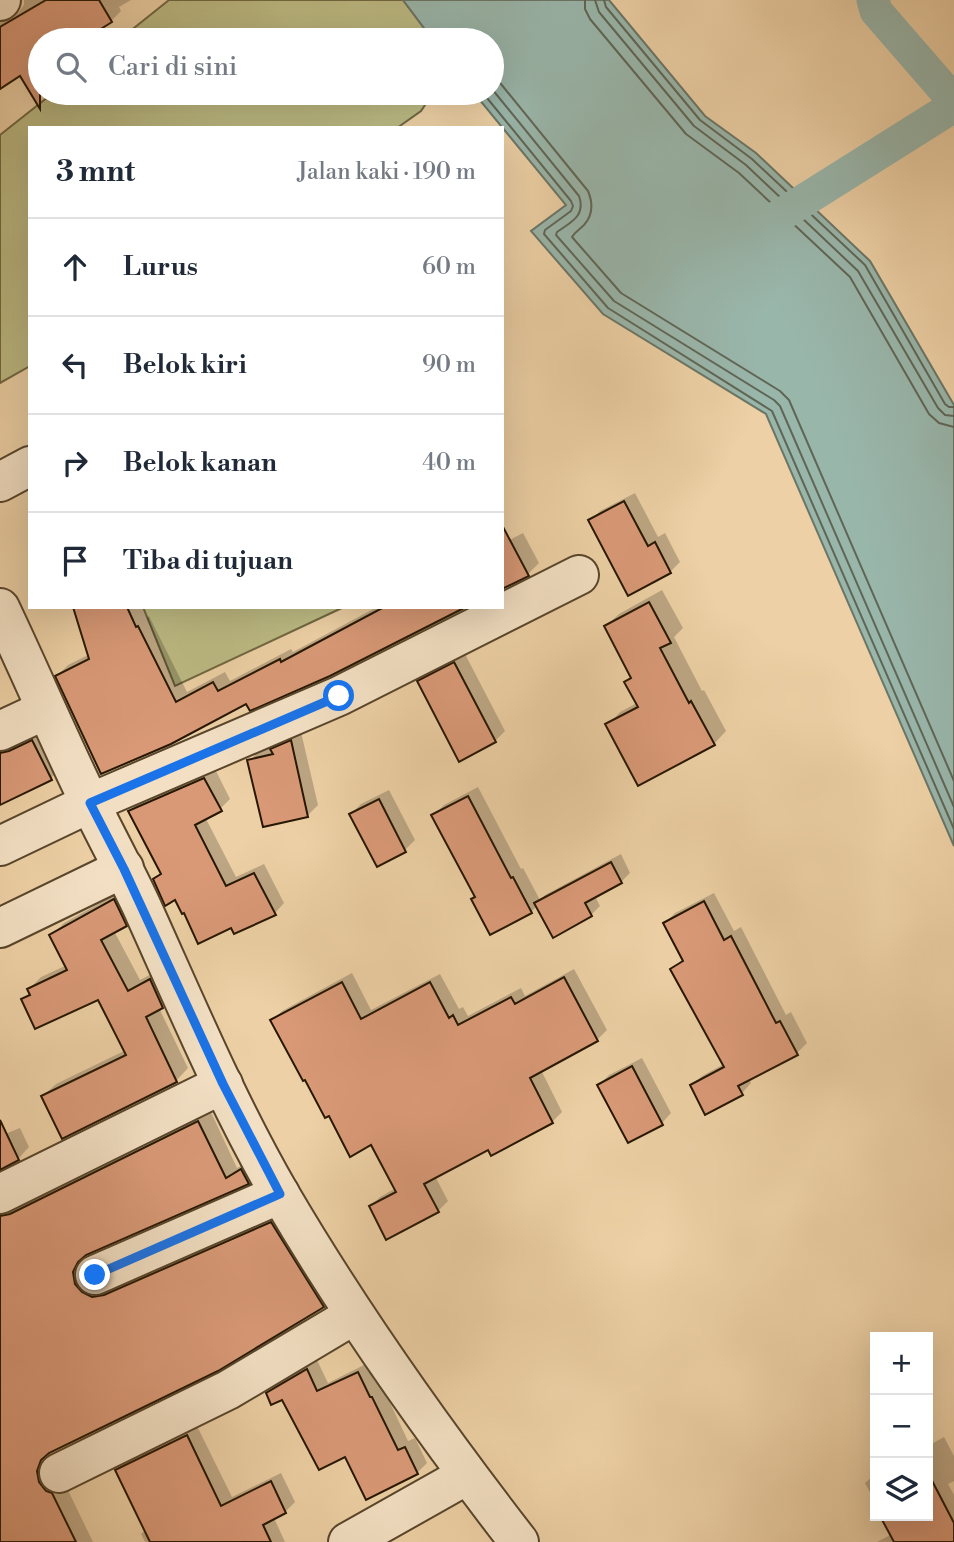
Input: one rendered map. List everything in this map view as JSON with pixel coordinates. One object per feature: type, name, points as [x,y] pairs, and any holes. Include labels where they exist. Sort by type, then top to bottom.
[{"type":"street","points":[[0,482],[28,467]]},
{"type":"street","points":[[0,846],[90,803],[339,696],[579,575]]},
{"type":"street","points":[[0,610],[223,1084],[280,1194],[354,1315],[467,1475],[519,1542]]},
{"type":"street","points":[[0,731],[46,710]]},
{"type":"street","points":[[0,928],[124,869]]},
{"type":"street","points":[[0,1194],[223,1084]]},
{"type":"street","points":[[95,1275],[280,1194]]},
{"type":"street","points":[[59,1474],[228,1390],[354,1315]]},
{"type":"street","points":[[348,1542],[467,1475]]},
{"type":"shaded area","points":[[169,0],[403,0],[424,28],[134,28]]},
{"type":"shaded area","points":[[38,105],[425,105],[400,126],[28,126],[28,367],[0,383],[0,135]]},
{"type":"shaded area","points":[[144,609],[340,609],[175,686]]},
{"type":"water","points":[[403,0],[609,0],[705,116],[756,153],[870,261],[954,405],[954,846],[766,414],[603,314],[531,231],[566,205],[504,130],[504,126],[484,105],[504,105],[504,28],[424,28]]},
{"type":"building","points":[[46,0],[99,0],[112,22],[102,28],[28,28],[28,89],[20,76],[0,89],[0,27]]},
{"type":"building","points":[[624,501],[648,546],[655,542],[671,573],[628,596],[588,520]]},
{"type":"building","points":[[504,529],[529,576],[504,588]]},
{"type":"building","points":[[649,602],[671,643],[660,648],[715,745],[638,786],[605,724],[638,707],[624,682],[631,678],[604,626]]},
{"type":"building","points":[[74,609],[128,609],[176,702],[213,682],[218,691],[280,659],[281,662],[380,609],[462,609],[330,676],[250,711],[246,704],[171,744],[101,774],[55,676],[89,659]]},
{"type":"building","points":[[454,662],[496,742],[459,762],[417,681]]},
{"type":"building","points":[[32,740],[52,780],[0,805],[0,753]]},
{"type":"building","points":[[291,740],[308,817],[263,827],[247,760],[273,754],[270,749]]},
{"type":"building","points":[[204,778],[222,811],[195,825],[226,886],[254,873],[276,915],[234,934],[231,928],[198,944],[175,900],[165,906],[153,879],[161,874],[128,811]]},
{"type":"building","points":[[468,796],[532,913],[490,935],[471,899],[475,897],[431,815]]},
{"type":"building","points":[[379,799],[406,852],[377,867],[349,814]]},
{"type":"building","points":[[611,862],[622,883],[585,903],[592,916],[553,938],[534,903]]},
{"type":"building","points":[[114,899],[127,926],[101,940],[128,991],[150,979],[163,1008],[146,1017],[177,1082],[62,1139],[41,1096],[126,1055],[98,1000],[35,1029],[21,999],[30,995],[27,989],[67,970],[49,935]]},
{"type":"building","points":[[704,901],[724,940],[731,936],[776,1023],[780,1021],[798,1055],[738,1086],[743,1095],[705,1115],[690,1085],[724,1067],[670,969],[683,961],[663,923]]},
{"type":"building","points":[[564,977],[598,1041],[530,1078],[553,1123],[491,1156],[488,1150],[424,1184],[439,1212],[386,1240],[369,1206],[396,1192],[371,1145],[350,1157],[329,1116],[325,1118],[270,1020],[342,982],[361,1019],[430,982],[449,1018],[453,1015],[458,1025],[511,997],[515,1004]]},
{"type":"building","points":[[632,1066],[663,1125],[628,1143],[597,1085]]},
{"type":"building","points":[[0,1120],[19,1160],[0,1170]]},
{"type":"building","points":[[198,1121],[226,1178],[241,1169],[249,1184],[86,1255],[78,1262],[73,1272],[75,1284],[82,1292],[92,1297],[104,1295],[271,1222],[324,1307],[218,1371],[49,1453],[41,1460],[37,1471],[39,1482],[46,1491],[52,1493],[76,1542],[0,1542],[0,1216],[10,1214]]},
{"type":"building","points":[[307,1369],[317,1391],[358,1372],[398,1450],[405,1447],[418,1474],[366,1500],[345,1457],[319,1470],[282,1400],[271,1405],[266,1393]]},
{"type":"building","points":[[187,1435],[221,1506],[271,1481],[286,1513],[263,1525],[271,1542],[150,1542],[115,1470]]},
{"type":"building","points":[[933,1483],[954,1523],[954,1542],[894,1542],[883,1521],[933,1521]]},
{"type":"waterway","points":[[873,0],[876,11],[954,101]]},
{"type":"waterway","points":[[768,223],[954,106]]},
{"type":"route","points":[[95,1275],[280,1194],[223,1084],[124,869],[90,803],[339,696]]}]
